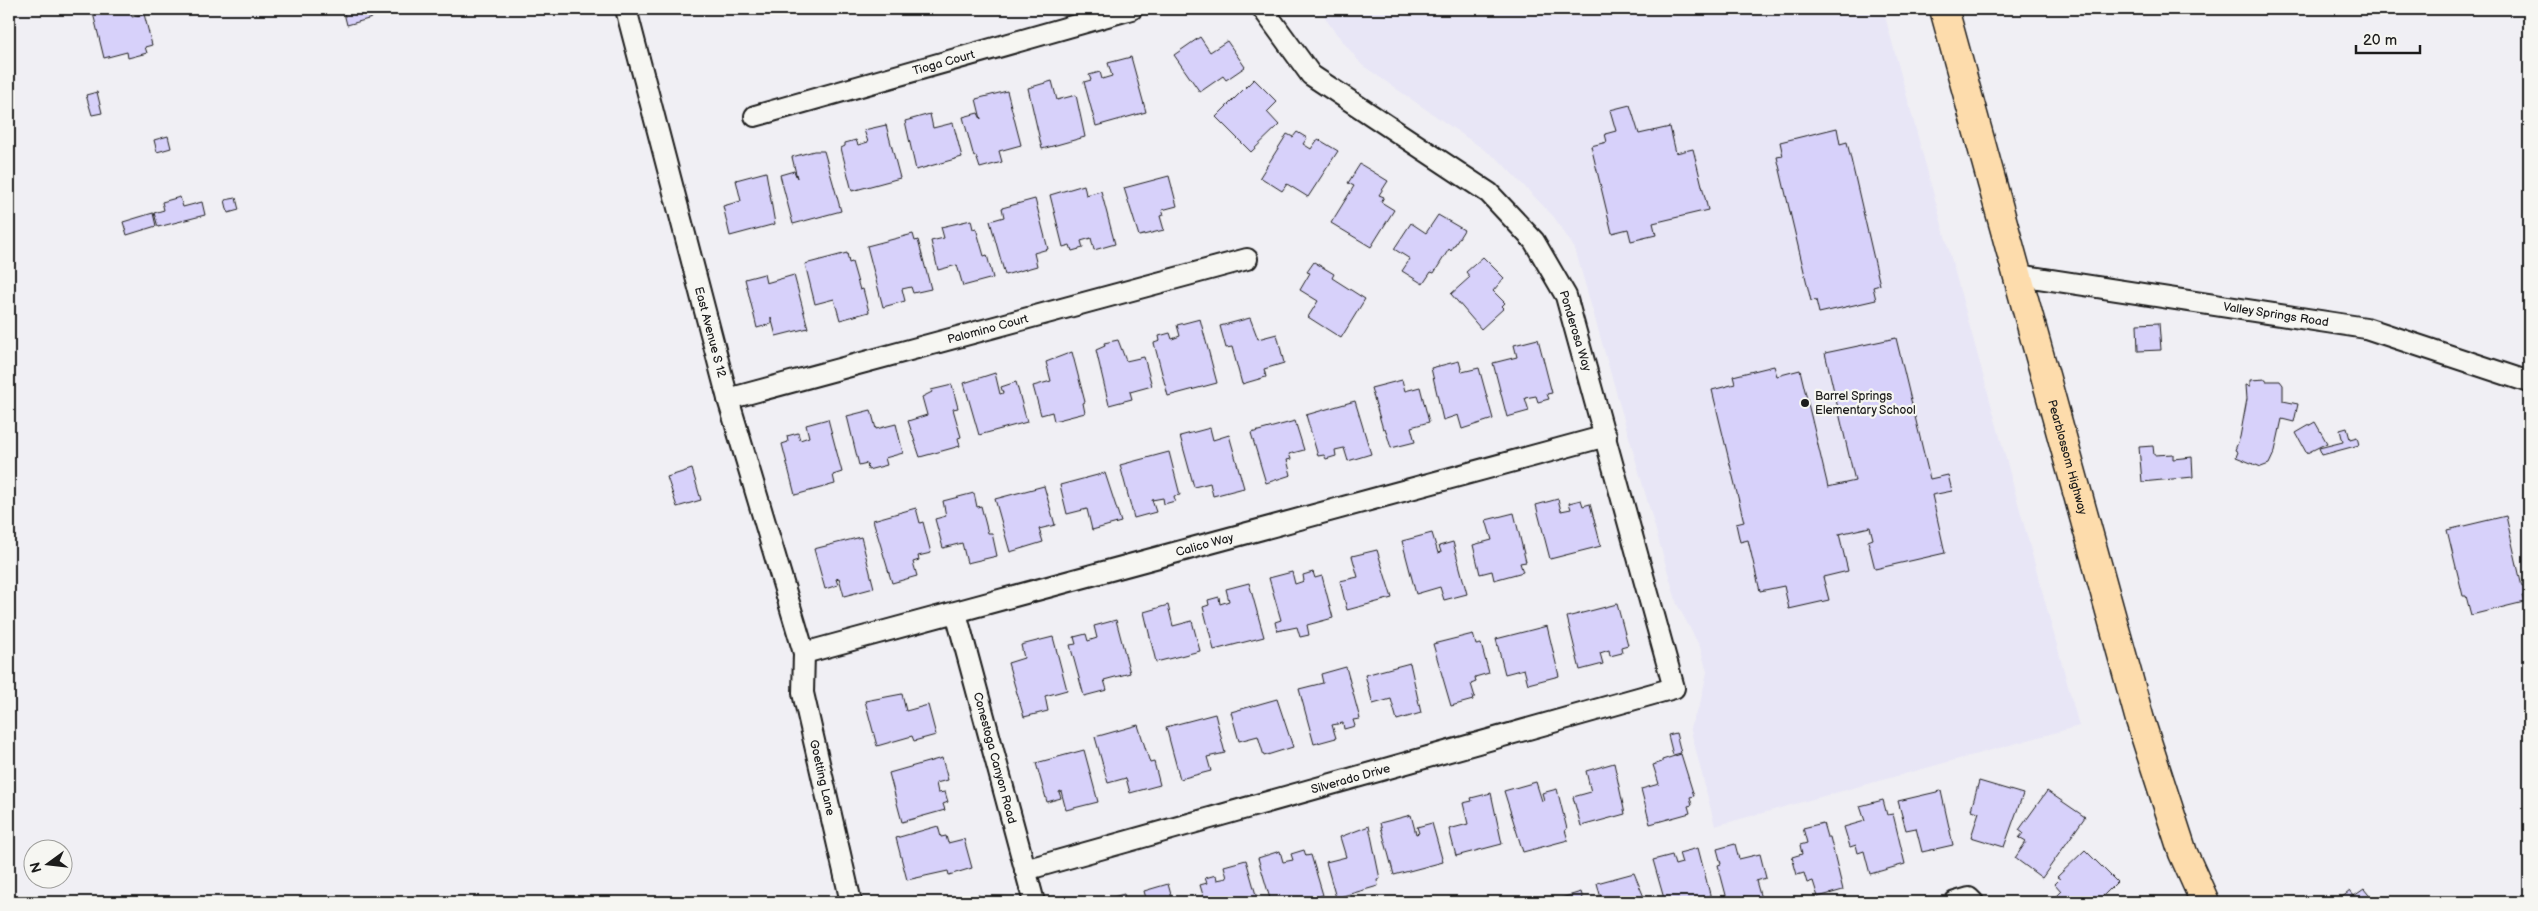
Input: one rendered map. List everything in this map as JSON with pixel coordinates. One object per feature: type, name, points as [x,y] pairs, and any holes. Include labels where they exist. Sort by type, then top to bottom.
[{"type":"main road","name":"Pearblossom Highway","points":[[1944,9],[2140,720],[2183,853],[2205,902]]},
{"type":"street","name":"East Avenue S 12","points":[[626,9],[728,399],[804,653]]},
{"type":"street","name":"Tioga Court","points":[[754,116],[1132,9]]},
{"type":"street","name":"Ponderosa Way","points":[[1264,9],[1311,75],[1489,192],[1534,241],[1566,296],[1674,688]]},
{"type":"street","name":"Palomino Court","points":[[728,399],[1247,259]]},
{"type":"street","name":"Valley Springs Road","points":[[2018,275],[2366,328],[2529,382]]},
{"type":"street","name":"Calico Way","points":[[804,653],[1606,436]]},
{"type":"street","name":"Conestoga Canyon Road","points":[[956,613],[1034,902]]},
{"type":"street","name":"Goetting Lane","points":[[804,653],[803,693],[851,902]]},
{"type":"street","name":"Silverado Drive","points":[[1025,870],[1674,688]]},
{"type":"shaded area","name":"Barrel Springs Elementary School","points":[[1320,9],[1883,9],[2079,726],[1715,826],[1690,727],[1700,704],[1707,672],[1700,647],[1677,604],[1575,249],[1554,217],[1499,160],[1362,65],[1331,27]]},
{"type":"building","points":[[107,9],[120,9],[121,13],[130,10],[132,17],[144,14],[152,45],[145,47],[147,53],[128,58],[127,52],[104,58],[93,13]]},
{"type":"building","points":[[188,9],[210,9],[189,14]]},
{"type":"building","points":[[343,9],[369,9],[372,18],[347,25]]},
{"type":"building","points":[[1200,37],[1210,52],[1227,41],[1245,67],[1226,80],[1223,76],[1200,92],[1174,55]]},
{"type":"building","points":[[1131,57],[1146,112],[1096,126],[1084,82],[1091,80],[1089,75],[1100,72],[1102,79],[1112,76],[1108,63]]},
{"type":"building","points":[[1254,79],[1277,102],[1267,112],[1279,125],[1251,152],[1216,117]]},
{"type":"building","points":[[1052,81],[1057,100],[1076,95],[1085,137],[1042,149],[1028,88]]},
{"type":"building","points":[[1007,91],[1021,145],[999,151],[1002,162],[980,168],[976,156],[974,157],[963,117],[978,113],[981,119],[976,99]]},
{"type":"building","points":[[97,92],[102,113],[92,115],[86,95]]},
{"type":"building","points":[[1630,105],[1639,134],[1670,127],[1676,153],[1693,149],[1708,210],[1653,223],[1656,235],[1631,241],[1628,229],[1612,233],[1591,146],[1607,142],[1605,134],[1616,131],[1610,110]]},
{"type":"building","points":[[930,114],[933,128],[953,123],[962,157],[916,170],[905,121]]},
{"type":"building","points":[[886,125],[900,178],[852,191],[841,148],[845,146],[845,143],[856,140],[858,145],[868,142],[864,130]]},
{"type":"building","points":[[1837,128],[1840,144],[1847,142],[1880,285],[1873,287],[1876,300],[1819,313],[1816,300],[1811,301],[1777,157],[1783,156],[1780,142]]},
{"type":"building","points":[[1297,132],[1307,138],[1303,144],[1311,149],[1318,139],[1338,151],[1308,197],[1287,184],[1282,191],[1260,177],[1287,134],[1293,137]]},
{"type":"building","points":[[168,136],[171,148],[157,152],[154,140]]},
{"type":"building","points":[[814,151],[824,151],[841,211],[793,224],[780,175],[794,171],[797,178],[792,157]]},
{"type":"building","points":[[1360,164],[1388,181],[1379,195],[1384,197],[1381,202],[1394,210],[1371,247],[1331,223],[1354,186],[1348,183]]},
{"type":"building","points":[[766,172],[775,224],[730,236],[723,206],[741,201],[736,180]]},
{"type":"building","points":[[1169,176],[1177,206],[1162,210],[1164,215],[1160,216],[1164,230],[1139,236],[1124,188]]},
{"type":"building","points":[[1084,185],[1086,195],[1101,191],[1115,244],[1094,250],[1091,238],[1081,241],[1083,248],[1072,251],[1070,245],[1063,247],[1050,195]]},
{"type":"building","points":[[180,197],[183,207],[202,202],[205,215],[158,227],[154,213],[164,210],[162,202]]},
{"type":"building","points":[[236,198],[239,210],[228,213],[225,200]]},
{"type":"building","points":[[1035,199],[1048,249],[1034,253],[1037,266],[1005,275],[990,221],[1004,217],[1002,208]]},
{"type":"building","points":[[153,213],[156,226],[127,235],[123,222]]},
{"type":"building","points":[[1438,215],[1464,230],[1451,251],[1449,249],[1434,273],[1431,272],[1423,284],[1402,271],[1410,259],[1394,249],[1411,223],[1426,233]]},
{"type":"building","points":[[971,220],[973,229],[976,228],[984,256],[987,255],[993,278],[963,286],[957,265],[938,270],[931,241],[944,238],[941,227]]},
{"type":"building","points":[[913,234],[915,241],[918,240],[931,289],[913,293],[911,287],[902,289],[905,301],[883,307],[867,246]]},
{"type":"building","points":[[847,253],[849,263],[852,262],[860,290],[863,289],[869,312],[840,320],[834,299],[815,304],[805,264]]},
{"type":"building","points":[[1483,257],[1504,278],[1493,291],[1505,303],[1502,306],[1504,308],[1481,329],[1451,294],[1470,277],[1466,272]]},
{"type":"building","points":[[1314,262],[1334,274],[1332,278],[1365,299],[1341,338],[1308,317],[1318,301],[1300,290],[1310,273],[1307,272]]},
{"type":"building","points":[[764,274],[766,283],[794,275],[808,328],[776,336],[771,317],[771,324],[757,328],[745,279]]},
{"type":"building","points":[[1250,318],[1258,339],[1277,334],[1284,363],[1264,369],[1266,377],[1242,384],[1232,347],[1226,348],[1220,326]]},
{"type":"building","points":[[1200,319],[1217,383],[1168,396],[1154,343],[1160,341],[1159,336],[1170,333],[1172,339],[1180,336],[1177,325]]},
{"type":"building","points":[[2159,323],[2161,350],[2138,351],[2137,324]]},
{"type":"building","points":[[1896,338],[1930,479],[1948,475],[1952,491],[1932,495],[1945,553],[1875,569],[1868,541],[1873,539],[1870,527],[1839,534],[1848,571],[1823,577],[1829,600],[1789,609],[1784,586],[1760,591],[1748,540],[1740,542],[1736,524],[1744,522],[1712,390],[1735,384],[1733,376],[1774,366],[1777,376],[1800,370],[1828,487],[1855,481],[1825,353]]},
{"type":"building","points":[[1538,339],[1552,393],[1547,394],[1549,399],[1538,402],[1536,396],[1525,398],[1529,411],[1507,417],[1493,363],[1517,357],[1514,345]]},
{"type":"building","points":[[1118,340],[1126,361],[1144,357],[1152,386],[1130,392],[1132,399],[1109,405],[1096,350],[1105,346],[1104,343]]},
{"type":"building","points":[[1072,352],[1085,402],[1083,403],[1085,413],[1054,421],[1052,412],[1041,415],[1033,386],[1051,381],[1046,362]]},
{"type":"building","points":[[1459,361],[1462,372],[1479,368],[1493,419],[1462,429],[1458,415],[1443,420],[1431,368]]},
{"type":"building","points":[[995,373],[1000,394],[1003,393],[1001,387],[1016,382],[1027,422],[979,435],[964,383]]},
{"type":"building","points":[[2266,379],[2266,381],[2280,381],[2283,385],[2283,401],[2298,404],[2294,422],[2282,419],[2275,451],[2269,464],[2261,467],[2236,457],[2238,452],[2235,450],[2240,437],[2247,399],[2246,385],[2250,386],[2250,380]]},
{"type":"building","points":[[1402,380],[1405,391],[1420,387],[1429,422],[1411,427],[1415,442],[1391,448],[1385,428],[1383,429],[1371,388]]},
{"type":"building","points":[[952,385],[958,408],[953,409],[961,437],[958,438],[960,446],[920,457],[908,421],[927,415],[922,397],[932,392],[931,390]]},
{"type":"building","points":[[1355,401],[1371,454],[1348,461],[1344,448],[1335,450],[1336,456],[1326,459],[1324,455],[1318,456],[1306,415]]},
{"type":"building","points":[[871,410],[876,429],[896,424],[903,453],[885,458],[887,465],[868,470],[867,463],[859,465],[847,416]]},
{"type":"building","points":[[828,419],[842,472],[833,475],[835,484],[795,495],[782,444],[788,442],[787,436],[798,433],[800,440],[809,437],[806,425]]},
{"type":"building","points":[[1295,421],[1304,450],[1289,454],[1291,459],[1287,460],[1291,475],[1266,483],[1251,433]]},
{"type":"building","points":[[2315,422],[2327,443],[2307,453],[2296,433]]},
{"type":"building","points":[[1210,428],[1213,440],[1229,435],[1244,488],[1213,496],[1210,483],[1194,487],[1180,436]]},
{"type":"building","points":[[2347,428],[2350,439],[2357,437],[2359,445],[2322,455],[2319,448],[2343,442],[2340,430]]},
{"type":"building","points":[[2153,446],[2154,455],[2173,454],[2173,459],[2192,457],[2193,477],[2142,482],[2139,447]]},
{"type":"building","points":[[1169,452],[1180,495],[1174,496],[1175,501],[1164,504],[1163,498],[1152,500],[1156,512],[1134,518],[1120,465]]},
{"type":"building","points":[[692,469],[701,500],[677,507],[667,477]]},
{"type":"building","points":[[1105,473],[1121,522],[1092,530],[1087,509],[1067,514],[1060,485]]},
{"type":"building","points":[[1044,486],[1055,525],[1039,529],[1043,542],[1010,552],[995,499]]},
{"type":"building","points":[[974,493],[977,507],[981,506],[988,533],[992,533],[997,556],[967,563],[962,543],[943,548],[935,519],[946,516],[943,501]]},
{"type":"building","points":[[1558,499],[1561,511],[1571,509],[1569,503],[1581,500],[1583,506],[1590,504],[1601,546],[1550,559],[1536,505]]},
{"type":"building","points":[[916,508],[920,523],[923,522],[931,553],[918,556],[919,560],[913,562],[917,576],[892,583],[873,520]]},
{"type":"building","points":[[1514,513],[1526,562],[1520,563],[1523,572],[1494,580],[1492,571],[1480,574],[1473,545],[1492,540],[1486,520]]},
{"type":"building","points":[[2506,516],[2522,587],[2529,585],[2529,594],[2522,596],[2524,602],[2471,615],[2466,596],[2463,596],[2447,530]]},
{"type":"building","points":[[1432,533],[1438,553],[1441,552],[1439,546],[1453,542],[1467,594],[1444,600],[1440,587],[1416,594],[1402,541]]},
{"type":"building","points":[[861,537],[874,588],[844,596],[839,578],[836,579],[838,585],[825,589],[814,549]]},
{"type":"building","points":[[1377,550],[1392,598],[1347,610],[1340,581],[1358,577],[1352,556]]},
{"type":"building","points":[[1292,572],[1295,584],[1304,581],[1303,575],[1313,572],[1315,578],[1322,576],[1333,618],[1307,625],[1309,635],[1300,637],[1297,627],[1277,631],[1275,622],[1281,620],[1269,578]]},
{"type":"building","points":[[1249,583],[1264,637],[1214,650],[1203,607],[1209,605],[1208,600],[1219,597],[1220,604],[1229,601],[1226,589]]},
{"type":"building","points":[[1617,604],[1628,645],[1621,647],[1622,653],[1610,656],[1609,650],[1600,653],[1603,664],[1580,670],[1567,617]]},
{"type":"building","points":[[1168,605],[1173,626],[1192,621],[1200,651],[1156,662],[1144,612]]},
{"type":"building","points":[[1116,620],[1130,673],[1104,680],[1107,690],[1084,696],[1070,645],[1076,644],[1074,637],[1086,634],[1088,641],[1097,638],[1094,626]]},
{"type":"building","points":[[1547,626],[1559,676],[1528,684],[1524,669],[1505,674],[1496,639]]},
{"type":"building","points":[[1473,634],[1476,645],[1481,644],[1489,673],[1475,677],[1476,682],[1471,684],[1475,697],[1472,697],[1473,700],[1451,706],[1433,644]]},
{"type":"building","points":[[1053,637],[1067,690],[1045,696],[1048,711],[1024,717],[1008,663],[1024,658],[1021,645]]},
{"type":"building","points":[[1410,663],[1421,713],[1397,720],[1391,699],[1373,704],[1365,675]]},
{"type":"building","points":[[1346,667],[1360,719],[1353,720],[1355,726],[1344,729],[1343,723],[1332,725],[1336,738],[1314,744],[1299,689],[1323,683],[1321,674]]},
{"type":"building","points":[[902,694],[906,711],[928,705],[936,735],[914,741],[912,736],[877,746],[865,701]]},
{"type":"building","points":[[1277,699],[1293,747],[1264,756],[1258,736],[1239,741],[1231,712]]},
{"type":"building","points":[[1215,714],[1225,753],[1207,757],[1211,771],[1180,779],[1166,727]]},
{"type":"building","points":[[1138,725],[1150,763],[1154,762],[1160,785],[1130,793],[1126,778],[1108,783],[1095,737]]},
{"type":"building","points":[[1676,733],[1681,753],[1673,755],[1668,735]]},
{"type":"building","points":[[1084,750],[1098,802],[1066,810],[1061,791],[1059,792],[1061,798],[1047,802],[1036,763]]},
{"type":"building","points":[[1681,754],[1694,796],[1690,797],[1692,805],[1688,806],[1690,813],[1650,824],[1641,789],[1659,784],[1653,765]]},
{"type":"building","points":[[942,758],[948,780],[936,783],[938,793],[945,792],[948,802],[943,804],[945,810],[902,822],[889,773]]},
{"type":"building","points":[[1614,763],[1625,814],[1581,826],[1573,797],[1591,792],[1586,771]]},
{"type":"building","points":[[1979,781],[2023,794],[2004,847],[1971,837],[1979,812],[1971,810]]},
{"type":"building","points":[[1536,782],[1542,801],[1544,800],[1542,793],[1557,789],[1568,840],[1523,852],[1504,791]]},
{"type":"building","points":[[1941,791],[1953,845],[1922,852],[1916,828],[1906,830],[1898,801]]},
{"type":"building","points":[[2047,791],[2085,817],[2042,878],[2015,858],[2026,842],[2019,838],[2023,833],[2019,830]]},
{"type":"building","points":[[1491,793],[1502,844],[1456,856],[1449,829],[1468,824],[1463,803],[1472,801],[1471,798]]},
{"type":"building","points":[[1883,800],[1887,815],[1893,814],[1905,864],[1870,874],[1864,851],[1858,853],[1856,845],[1850,847],[1844,827],[1865,821],[1860,806]]},
{"type":"building","points":[[1411,815],[1416,834],[1419,833],[1417,827],[1432,823],[1443,862],[1394,875],[1380,823]]},
{"type":"building","points":[[1823,823],[1827,837],[1830,837],[1843,890],[1818,897],[1813,881],[1807,883],[1804,873],[1797,875],[1792,857],[1802,854],[1800,845],[1807,843],[1803,828]]},
{"type":"building","points":[[938,826],[941,837],[946,836],[948,843],[964,839],[972,868],[949,875],[948,871],[907,880],[896,838]]},
{"type":"building","points":[[1369,826],[1380,879],[1377,880],[1378,886],[1336,898],[1326,862],[1346,857],[1340,837]]},
{"type":"building","points":[[1735,844],[1739,859],[1760,854],[1766,878],[1756,881],[1762,902],[1729,902],[1727,899],[1718,865],[1721,864],[1717,849]]},
{"type":"building","points":[[1698,848],[1712,902],[1665,902],[1653,860],[1672,855],[1675,865],[1682,863],[1679,853]]},
{"type":"building","points":[[1304,850],[1306,856],[1311,855],[1323,895],[1320,896],[1322,902],[1271,902],[1258,858],[1280,851],[1283,862],[1293,860],[1291,854]]},
{"type":"building","points":[[2085,850],[2117,882],[2097,902],[2050,902],[2061,891],[2055,884],[2060,879],[2057,877]]},
{"type":"building","points":[[1246,860],[1258,902],[1205,902],[1200,885],[1207,883],[1205,878],[1216,875],[1217,880],[1227,878],[1224,866]]},
{"type":"building","points":[[1634,873],[1646,902],[1602,902],[1597,883]]},
{"type":"building","points":[[1168,884],[1173,902],[1147,902],[1144,891]]},
{"type":"building","points":[[2364,889],[2372,899],[2376,895],[2382,902],[2336,902],[2350,891],[2354,896]]},
{"type":"building","points":[[1581,892],[1584,902],[1559,902],[1558,899]]},
{"type":"building","points":[[1124,894],[1126,902],[1095,902]]},
{"type":"building","points":[[979,895],[981,902],[957,902],[957,901]]},
{"type":"building","points":[[1193,898],[1194,902],[1176,902]]},
{"type":"place","name":"Barrel Springs Elementary School","points":[[1805,403]]}]
